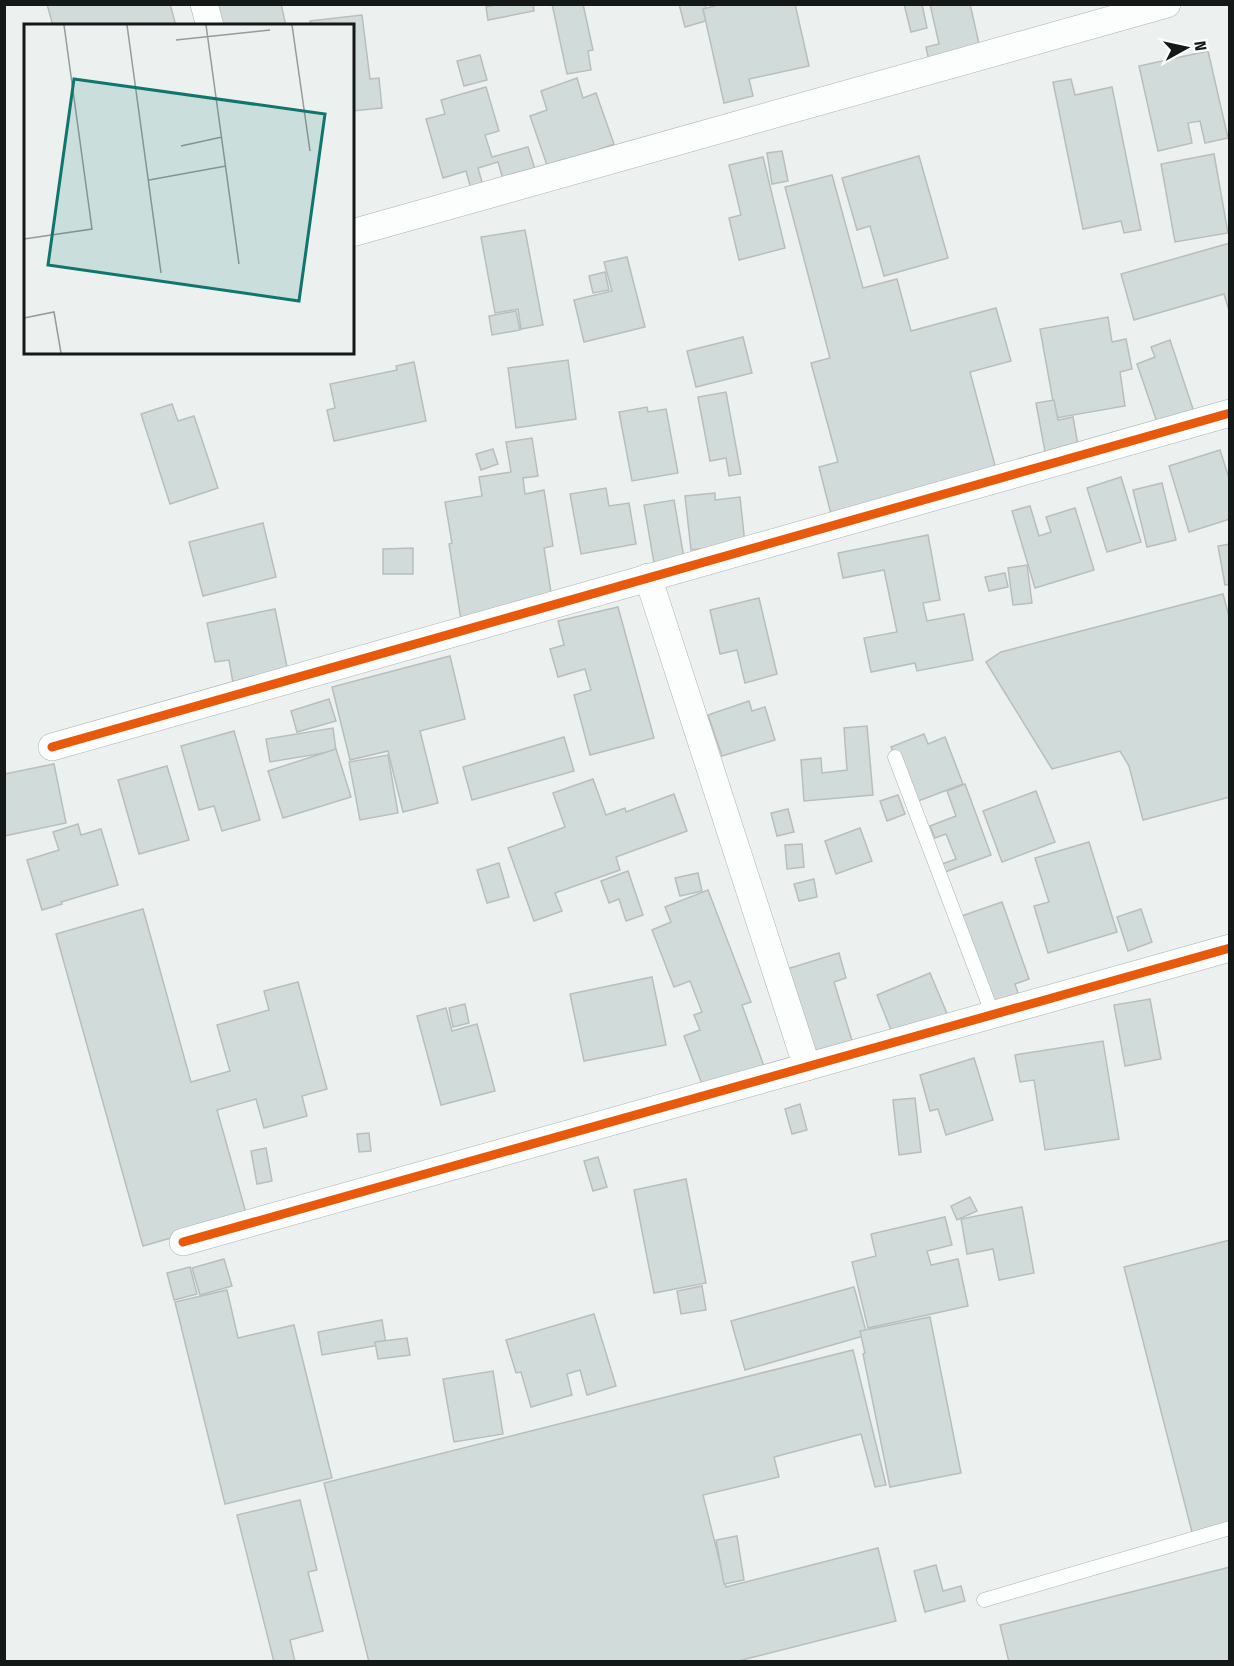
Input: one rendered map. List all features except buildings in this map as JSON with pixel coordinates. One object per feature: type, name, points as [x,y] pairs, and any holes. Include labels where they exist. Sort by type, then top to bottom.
[{"type":"street","points":[[204,4],[209,24]]},
{"type":"street","points":[[354,232],[1167,4]]},
{"type":"street","points":[[52,747],[1230,413]]},
{"type":"street","points":[[648,578],[807,1067]]},
{"type":"street","points":[[183,1242],[1230,948]]},
{"type":"lane","points":[[895,757],[993,1015]]},
{"type":"lane","points":[[984,1600],[1230,1528]]},
{"type":"cycle path","points":[[52,747],[1230,413]]},
{"type":"cycle path","points":[[183,1242],[1230,948]]}]
